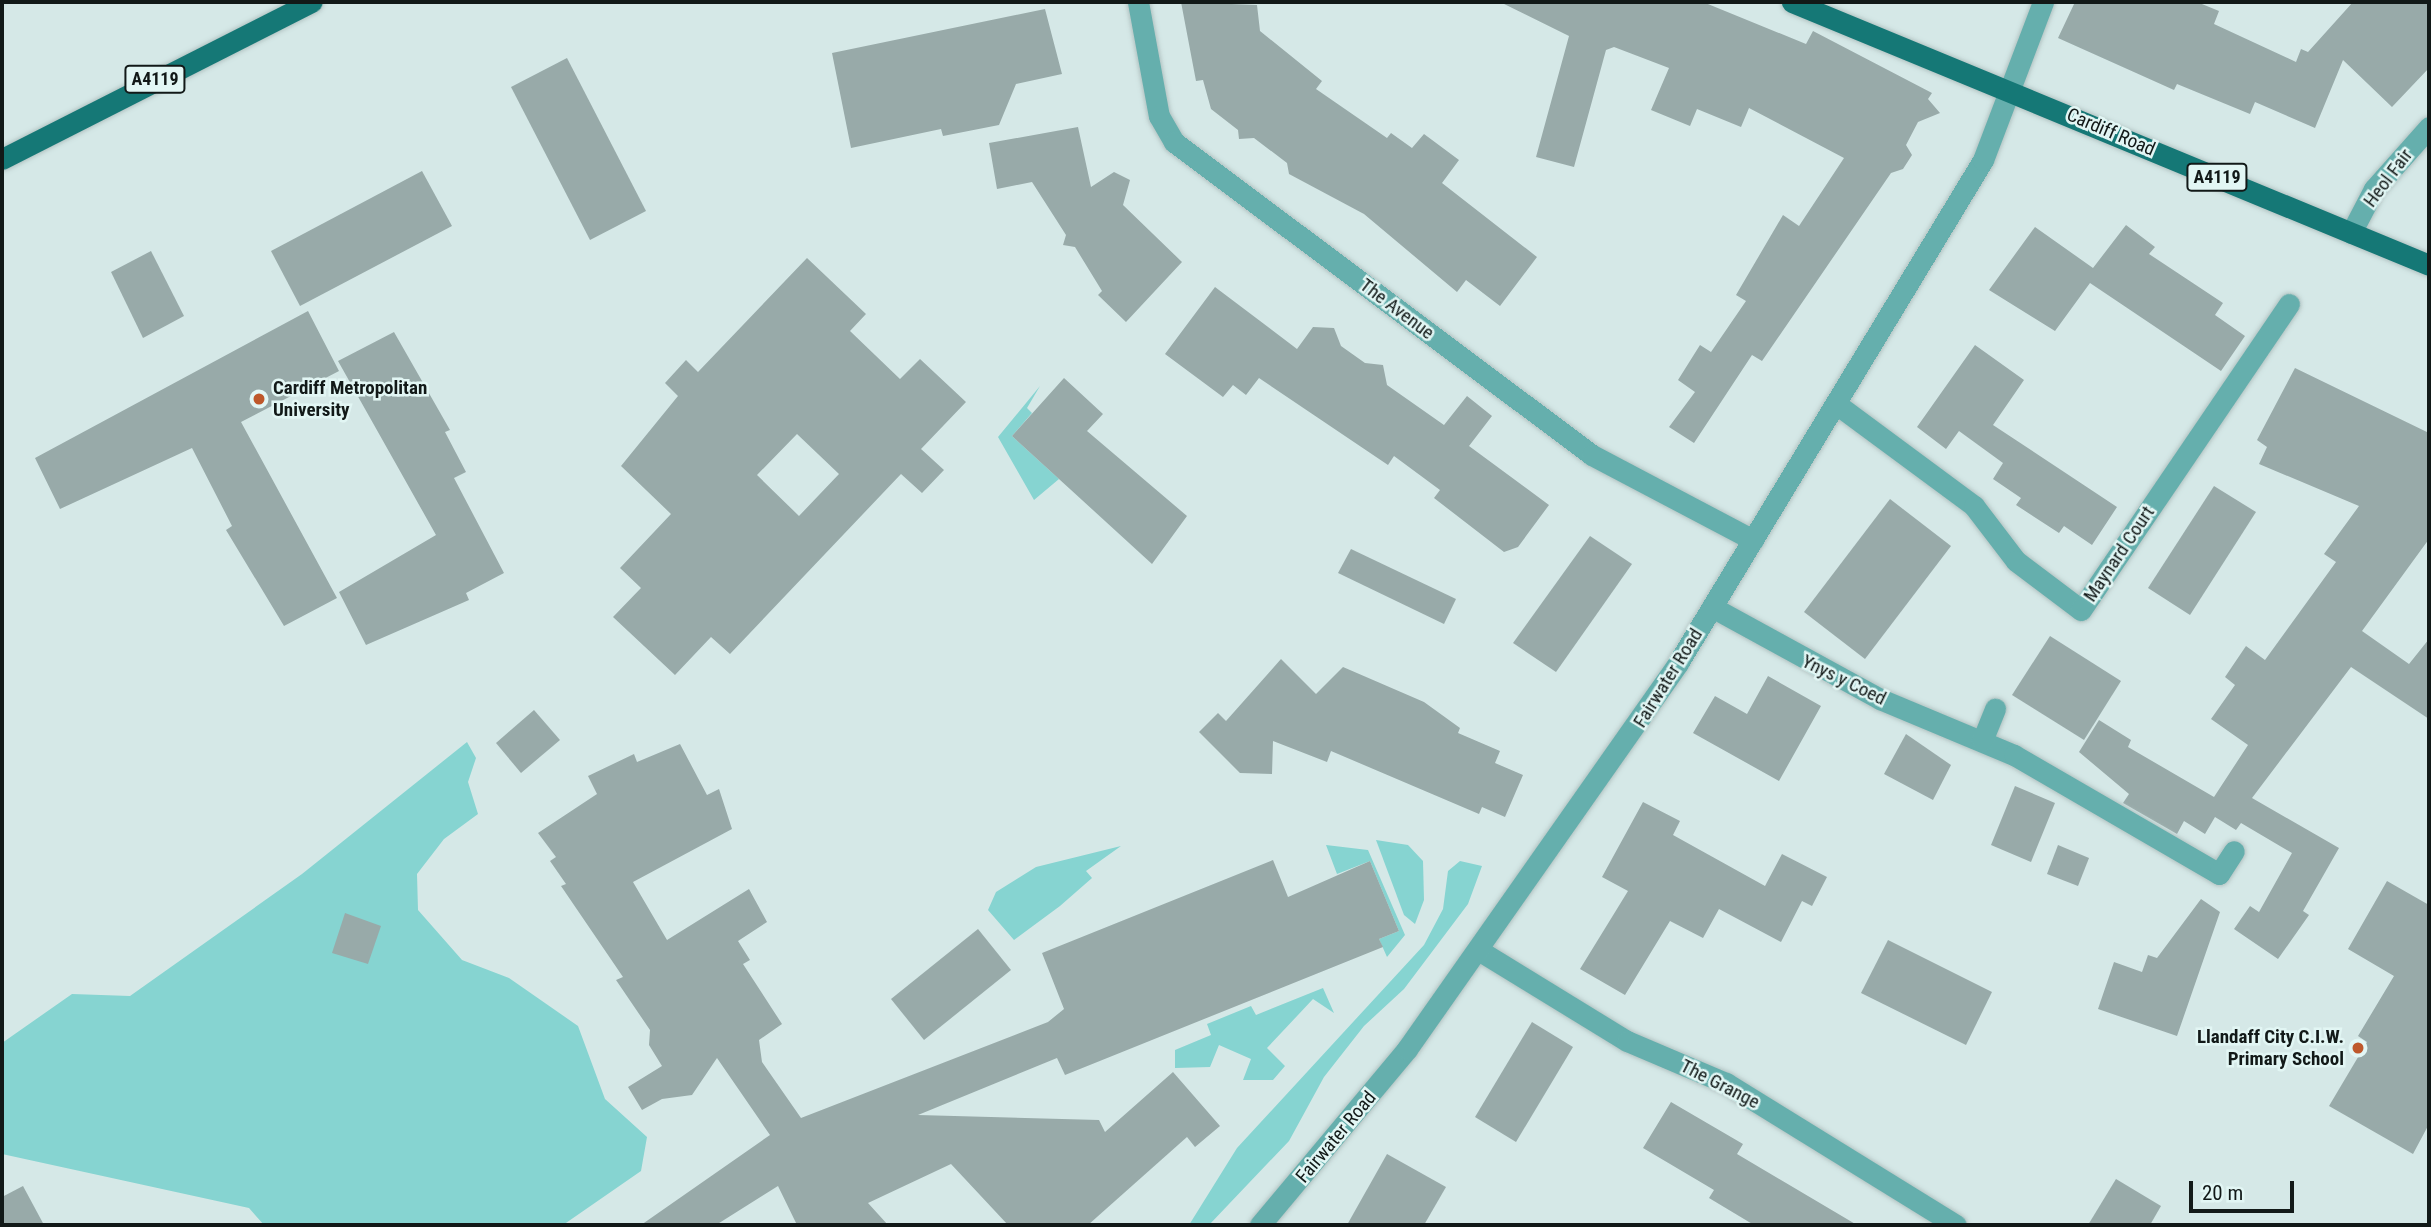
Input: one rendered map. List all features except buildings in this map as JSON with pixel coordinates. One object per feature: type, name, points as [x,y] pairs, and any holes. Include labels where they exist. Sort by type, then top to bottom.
[{"type":"main road","name":"A4119","points":[[2,159],[311,2]]},
{"type":"main road","name":"Cardiff Road","points":[[1792,2],[2005,87],[2429,265]]},
{"type":"street","name":"The Avenue","points":[[1138,2],[1159,116],[1174,142],[1592,455],[1753,540]]},
{"type":"street","name":"Fairwater Road","points":[[1260,1225],[1331,1147],[1480,951],[1627,741],[1839,406],[1983,160],[2005,87],[2043,2]]},
{"type":"street","name":"Heol Fair","points":[[2351,233],[2374,190],[2429,127]]},
{"type":"street","name":"Maynard Court","points":[[1839,406],[1974,506],[2016,561],[2081,610],[2290,304]]},
{"type":"street","name":"Ynys y Coed","points":[[1712,607],[1880,699],[1982,741],[2219,874],[2234,851]]},
{"type":"street","points":[[1982,741],[1995,709]]},
{"type":"street","name":"The Grange","points":[[1480,951],[1628,1041],[1726,1083],[1956,1225]]},
{"type":"shaded area","points":[[1040,386],[1027,408],[1032,413],[1012,436],[1059,479],[1034,500],[998,437]]},
{"type":"shaded area","points":[[467,742],[476,758],[468,782],[478,814],[444,839],[417,874],[418,910],[462,960],[509,978],[578,1026],[605,1099],[647,1137],[641,1171],[563,1225],[264,1225],[249,1208],[2,1154],[2,1043],[72,994],[130,996],[302,874]]},
{"type":"shaded area","points":[[1376,840],[1408,845],[1423,861],[1424,900],[1415,924],[1404,915]]},
{"type":"shaded area","points":[[1326,845],[1368,850],[1405,935],[1387,957],[1379,939],[1399,931],[1370,861],[1337,874]]},
{"type":"shaded area","points":[[1121,846],[1086,871],[1092,878],[1014,940],[988,910],[996,892],[1036,867]]},
{"type":"shaded area","points":[[1460,861],[1482,866],[1468,904],[1404,989],[1364,1026],[1324,1077],[1289,1141],[1209,1225],[1189,1225],[1237,1148],[1424,945],[1443,909],[1448,871]]},
{"type":"shaded area","points":[[1323,988],[1334,1013],[1313,999],[1267,1048],[1285,1066],[1273,1080],[1243,1080],[1251,1059],[1219,1045],[1210,1067],[1175,1068],[1175,1050],[1211,1035],[1207,1024],[1251,1006],[1256,1015]]},
{"type":"place","name":"Cardiff Metropolitan University","points":[[259,399]]},
{"type":"place","name":"Llandaff City C.I.W. Primary School","points":[[2358,1048]]}]
